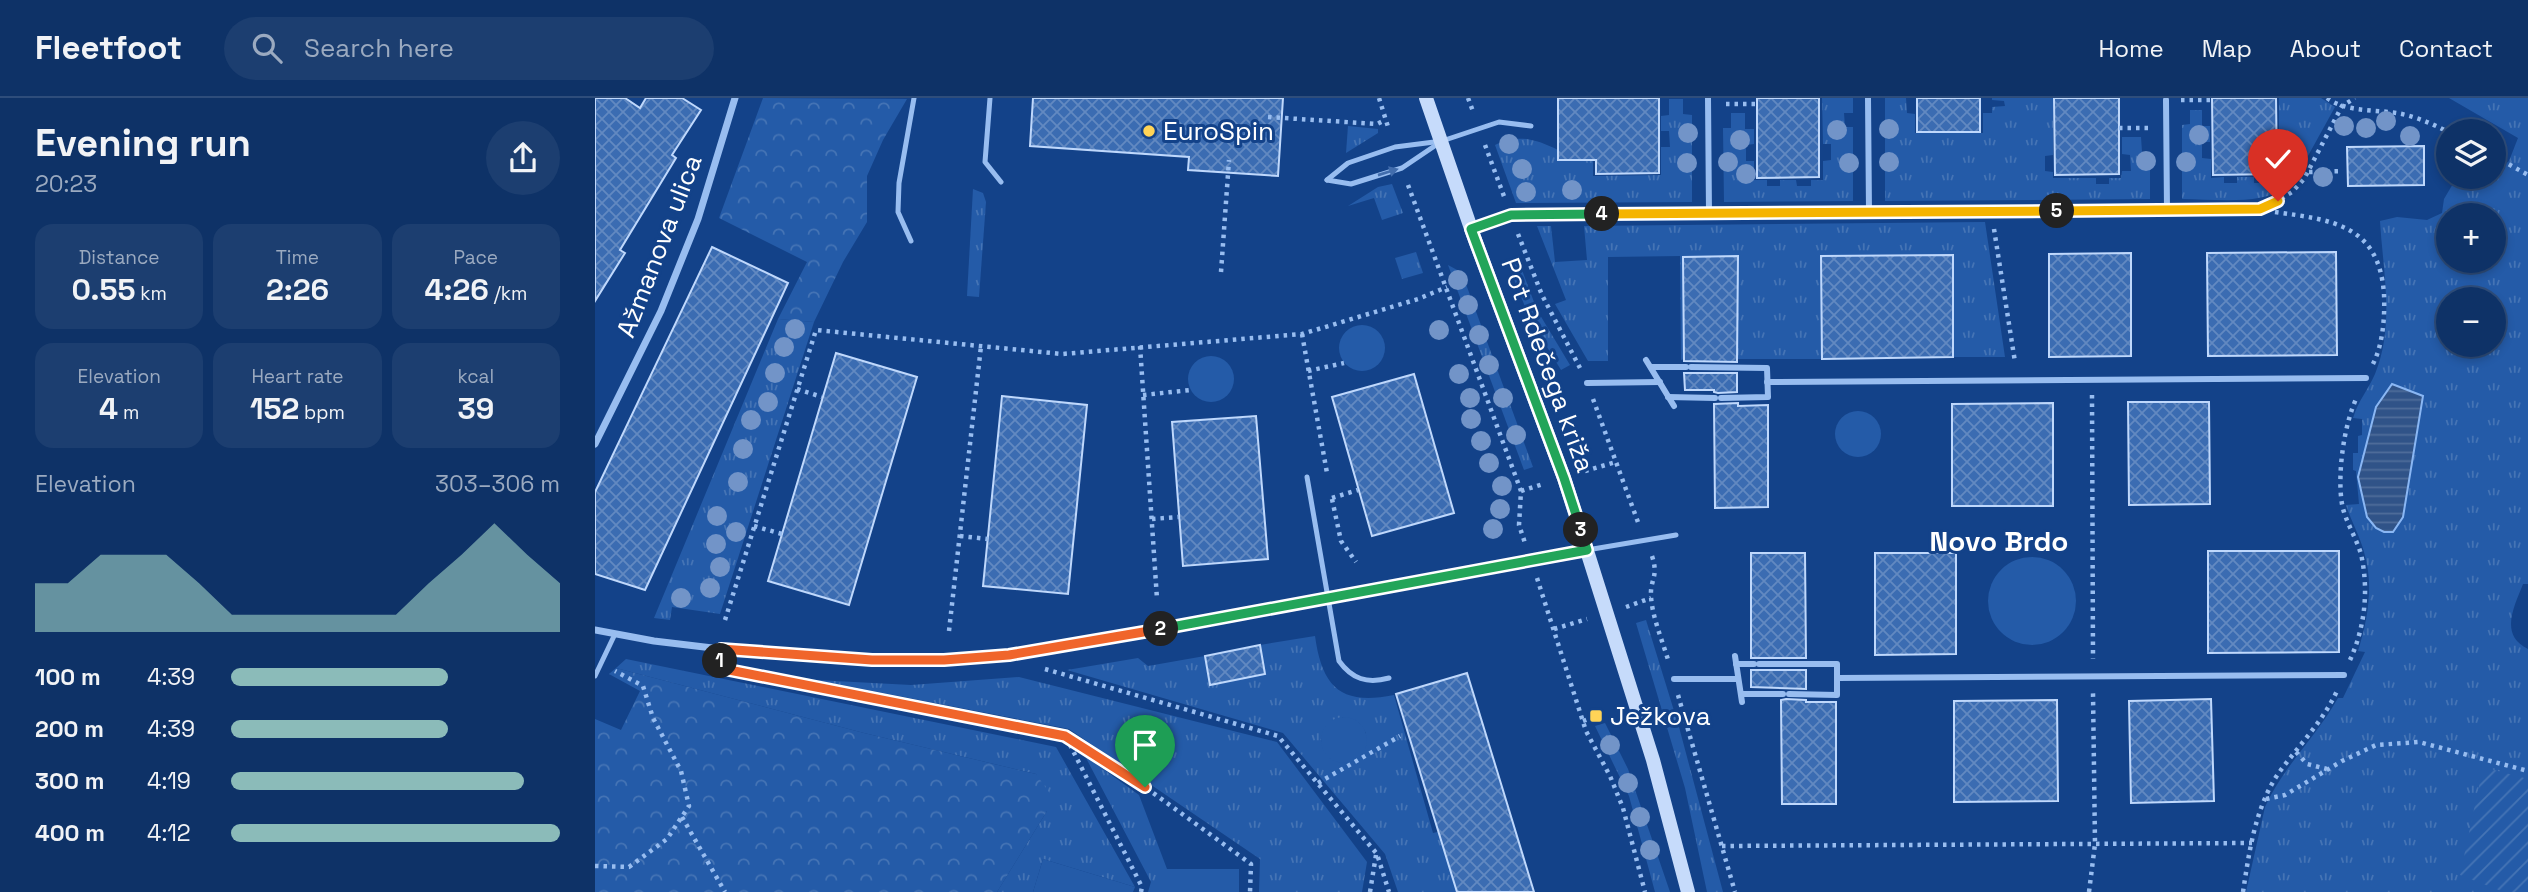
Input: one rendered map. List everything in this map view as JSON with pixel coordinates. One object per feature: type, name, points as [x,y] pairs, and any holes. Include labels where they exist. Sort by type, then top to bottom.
[{"type":"main road","name":"Pot Rdečega križa","points":[[1426,98],[1471,229],[1564,478],[1657,771],[1688,892]]},
{"type":"street","name":"Ažmanova ulica","points":[[595,444],[666,299],[698,219],[735,98]]},
{"type":"street","points":[[1868,98],[1869,212]]},
{"type":"street","points":[[2167,100],[2167,210]]},
{"type":"street","points":[[1708,101],[1709,213]]},
{"type":"street","points":[[1511,215],[2260,209]]},
{"type":"street","points":[[1646,360],[1674,406]]},
{"type":"street","points":[[1651,367],[1767,368],[1768,397],[1668,397]]},
{"type":"street","points":[[1767,382],[2366,378]]},
{"type":"street","points":[[1587,383],[1660,382]]},
{"type":"street","points":[[595,630],[721,649],[872,660],[944,660],[1009,655],[1587,550]]},
{"type":"street","points":[[1735,656],[1742,702]]},
{"type":"street","points":[[1736,664],[1837,664],[1837,695],[1741,694]]},
{"type":"street","points":[[1837,678],[2344,675]]},
{"type":"street","points":[[1674,679],[1738,679]]},
{"type":"lane","points":[[911,241],[898,212],[899,183],[915,98]]},
{"type":"lane","points":[[989,98],[985,162],[1001,182]]},
{"type":"lane","points":[[1442,141],[1402,168],[1351,184],[1327,180],[1348,163],[1395,147],[1442,141],[1499,122],[1531,126]]},
{"type":"lane","points":[[1471,229],[1511,215]]},
{"type":"lane","points":[[1307,477],[1339,661],[1356,678],[1367,681],[1389,678]]},
{"type":"lane","points":[[1587,550],[1676,535]]},
{"type":"lane","points":[[595,676],[615,634]]},
{"type":"path","points":[[1268,117],[1377,124],[1386,122],[1378,98]]},
{"type":"path","points":[[1468,98],[1470,104]]},
{"type":"path","points":[[2327,98],[2341,106],[2401,114],[2436,126]]},
{"type":"path","points":[[2260,209],[2292,192],[2308,172],[2341,106],[2355,98]]},
{"type":"path","points":[[2177,100],[2213,100]]},
{"type":"path","points":[[1708,101],[1757,104]]},
{"type":"path","points":[[2119,128],[2167,128]]},
{"type":"path","name":"Pot Rdečega križa","points":[[1488,153],[1542,295],[1587,383],[1639,523]]},
{"type":"path","points":[[1221,272],[1229,160]]},
{"type":"path","points":[[2506,163],[2528,175]]},
{"type":"path","points":[[2308,172],[2343,171]]},
{"type":"path","points":[[1409,186],[1521,491],[1519,520],[1524,540]]},
{"type":"path","points":[[2260,209],[2325,220],[2345,227],[2368,244],[2382,275],[2385,305],[2377,355],[2349,417],[2341,481],[2342,505],[2361,555],[2365,581],[2362,624],[2354,652]]},
{"type":"path","points":[[1991,211],[2018,381]]},
{"type":"path","points":[[725,620],[816,330],[1062,354],[1302,334],[1419,299],[1447,287]]},
{"type":"path","points":[[1302,334],[1341,541],[1356,562]]},
{"type":"path","points":[[949,631],[981,346]]},
{"type":"path","points":[[1140,346],[1157,599]]},
{"type":"path","points":[[1308,371],[1344,363]]},
{"type":"path","points":[[2089,892],[2095,844],[2092,380]]},
{"type":"path","points":[[797,389],[823,397]]},
{"type":"path","points":[[1143,395],[1191,390]]},
{"type":"path","points":[[1597,468],[1616,462]]},
{"type":"path","points":[[1521,491],[1539,485]]},
{"type":"path","points":[[1332,498],[1358,490]]},
{"type":"path","points":[[1151,519],[1179,517]]},
{"type":"path","points":[[754,526],[782,534]]},
{"type":"path","points":[[960,536],[988,539]]},
{"type":"path","points":[[1653,560],[1655,578],[1651,598],[1735,892]]},
{"type":"path","points":[[1537,578],[1583,721],[1616,789],[1645,892]]},
{"type":"path","points":[[1632,605],[1651,598]]},
{"type":"path","points":[[1553,629],[1573,623]]},
{"type":"path","points":[[721,649],[719,668],[1065,736],[1145,787],[1251,864],[1250,892]]},
{"type":"path","points":[[1009,655],[1052,671],[1278,736],[1377,854],[1389,892]]},
{"type":"path","points":[[595,866],[629,867],[667,839],[689,806],[681,771],[653,718],[643,686],[617,672],[600,667]]},
{"type":"path","points":[[2243,892],[2252,843],[2265,799],[2277,775],[2319,723],[2333,698]]},
{"type":"path","points":[[1583,721],[1602,713]]},
{"type":"path","points":[[1065,736],[1142,887],[1141,892]]},
{"type":"path","points":[[1318,783],[1400,736]]},
{"type":"path","points":[[2265,799],[2285,795],[2376,745],[2419,742],[2528,771]]},
{"type":"path","points":[[2296,752],[2307,764],[2327,770]]},
{"type":"path","points":[[682,816],[725,892]]},
{"type":"path","points":[[1722,846],[2252,843]]},
{"type":"path","points":[[1370,892],[1377,854]]},
{"type":"green space","points":[[763,98],[907,99],[883,140],[867,176],[867,222],[843,262],[814,322],[778,319],[807,262],[719,218]]},
{"type":"green space","points":[[1822,98],[1853,98],[1853,113],[1844,113],[1845,127],[1853,127],[1853,201],[1724,202],[1723,128],[1731,128],[1731,113],[1745,113],[1745,129],[1754,129],[1754,144],[1746,145],[1746,161],[1754,161],[1754,180],[1767,180],[1767,186],[1780,186],[1780,180],[1796,180],[1797,186],[1811,186],[1811,180],[1823,180],[1823,161],[1831,160],[1831,144],[1823,144]]},
{"type":"green space","points":[[1885,98],[1906,98],[1907,113],[1915,114],[1915,133],[1983,133],[1983,113],[1992,113],[1992,107],[2005,106],[2004,101],[1992,98],[2053,98],[2053,155],[2045,156],[2045,171],[2053,172],[2053,178],[2096,178],[2096,184],[2109,184],[2109,178],[2121,178],[2122,171],[2131,171],[2130,155],[2122,154],[2122,137],[2141,137],[2142,152],[2150,152],[2150,199],[1885,201]]},
{"type":"green space","points":[[2279,98],[2321,98],[2335,107],[2293,183],[2282,191],[2255,199],[2182,199],[2182,125],[2190,124],[2190,110],[2202,110],[2202,126],[2210,126],[2210,142],[2202,142],[2202,158],[2211,159],[2211,178],[2224,177],[2224,183],[2237,183],[2237,177],[2254,177],[2254,183],[2267,183],[2267,177],[2279,176],[2279,158],[2288,157],[2288,141],[2279,141]]},
{"type":"green space","points":[[2449,98],[2528,98],[2528,584],[2523,584],[2516,602],[2511,628],[2519,643],[2528,649],[2528,892],[2246,892],[2265,807],[2272,792],[2338,698],[2343,698],[2365,652],[2358,651],[2367,614],[2369,577],[2362,546],[2346,505],[2359,504],[2353,453],[2358,453],[2362,419],[2353,418],[2375,374],[2385,337],[2386,298],[2380,221],[2397,217],[2427,220],[2436,216],[2436,273],[2506,273],[2506,203],[2443,203],[2450,189],[2506,189],[2506,164],[2518,138],[2506,131],[2506,119],[2485,119]],"holes":[[[2423,396],[2418,427],[2384,532],[2376,528],[2367,517]]]},
{"type":"green space","points":[[1669,99],[1683,99],[1683,114],[1692,115],[1692,202],[1516,203],[1495,145],[1512,139],[1543,143],[1558,150],[1559,160],[1593,160],[1593,176],[1661,175],[1661,147],[1670,147],[1669,131],[1661,131],[1661,116],[1669,115]]},
{"type":"green space","points":[[1348,126],[1378,129],[1378,133],[1346,153]]},
{"type":"green space","points":[[1392,184],[1403,213],[1382,220],[1374,198],[1348,206],[1378,187]]},
{"type":"green space","points":[[973,189],[983,193],[986,202],[979,297],[967,296]]},
{"type":"green space","points":[[1985,222],[2005,357],[1953,357],[1952,255],[1822,256],[1822,359],[1737,359],[1738,257],[1684,359],[1681,360],[1680,256],[1608,257],[1608,361],[1588,361],[1555,304],[1566,300],[1537,226],[1551,226],[1555,262],[1587,260],[1584,226]]},
{"type":"green space","points":[[1416,252],[1423,273],[1402,279],[1395,258]]},
{"type":"green space","points":[[1517,257],[1537,310],[1570,365],[1561,370],[1530,319],[1507,262]]},
{"type":"green space","points":[[1448,265],[1463,276],[1533,467],[1524,470]]},
{"type":"green space","points":[[778,319],[814,322],[720,614],[672,607],[670,620],[654,618]]},
{"type":"green space","points":[[1362,325],[1378,332],[1385,348],[1378,364],[1362,371],[1346,364],[1339,348],[1346,332]]},
{"type":"green space","points":[[1211,356],[1227,363],[1234,379],[1227,395],[1211,402],[1195,395],[1188,379],[1195,363]]},
{"type":"green space","points":[[1858,411],[1874,418],[1881,434],[1874,450],[1858,457],[1842,450],[1835,434],[1842,418]]},
{"type":"green space","points":[[2032,557],[2057,564],[2069,576],[2076,601],[2069,626],[2057,638],[2032,645],[2007,638],[1995,626],[1988,601],[1995,576],[2007,564]]},
{"type":"green space","points":[[1646,620],[1679,727],[1723,892],[1707,892],[1685,788],[1636,623]]},
{"type":"green space","points":[[1315,636],[1323,668],[1337,689],[1360,698],[1394,695],[1433,833],[1442,831],[1459,892],[1398,892],[1385,854],[1283,733],[1067,670],[1138,658],[1148,666],[1205,656],[1211,685],[1265,674],[1260,645]],"holes":[[[1343,717],[1359,723],[1366,733],[1361,755],[1352,761],[1321,741],[1322,735]]]},
{"type":"green space","points":[[626,659],[1056,747],[1135,887],[1043,859],[1033,892],[997,892],[1047,811],[1036,774],[864,733],[616,668]]},
{"type":"green space","points":[[616,668],[864,733],[1036,774],[1051,795],[1047,811],[997,892],[595,892],[595,719],[621,730],[640,691],[609,674]]},
{"type":"green space","points":[[1019,677],[1277,742],[1367,862],[1362,892],[1259,892],[1260,859],[1069,729],[816,680],[911,685]]},
{"type":"green space","points":[[1344,717],[1360,724],[1367,740],[1360,756],[1344,763],[1328,756],[1321,740],[1328,724]]},
{"type":"green space","points":[[1605,723],[1628,769],[1670,892],[1655,892],[1629,796],[1595,726]]},
{"type":"green space","points":[[1085,756],[1139,795],[1167,869],[1167,892],[1148,892],[1151,882]]},
{"type":"green space","points":[[2483,767],[2528,779],[2528,892],[2504,892],[2460,875]]},
{"type":"green space","points":[[1043,859],[1135,887],[1133,892],[1033,892]]},
{"type":"green space","points":[[1167,869],[1239,869],[1239,892],[1167,892]]},
{"type":"shaded area","points":[[2392,384],[2423,396],[2403,517],[2393,532],[2384,532],[2376,528],[2367,517],[2358,477],[2376,407]]},
{"type":"building","points":[[595,98],[625,98],[640,108],[646,98],[682,98],[701,110],[672,155],[676,158],[620,250],[625,253],[595,301]]},
{"type":"building","name":"EuroSpin","points":[[1033,98],[1283,98],[1278,176],[1188,170],[1189,157],[1030,146]]},
{"type":"building","points":[[1558,98],[1659,98],[1659,173],[1596,174],[1596,160],[1558,160]]},
{"type":"building","points":[[1757,98],[1819,98],[1819,177],[1757,178]]},
{"type":"building","points":[[1917,98],[1980,98],[1980,132],[1917,132]]},
{"type":"building","points":[[2054,98],[2119,98],[2119,174],[2055,175]]},
{"type":"building","points":[[2212,98],[2276,98],[2277,174],[2213,175]]},
{"type":"building","points":[[2424,146],[2424,185],[2348,186],[2347,147]]},
{"type":"building","points":[[712,247],[788,283],[645,590],[595,574],[595,492]]},
{"type":"building","points":[[2336,252],[2337,355],[2208,356],[2207,253]]},
{"type":"building","points":[[2131,253],[2131,356],[2049,357],[2049,254]]},
{"type":"building","points":[[1953,255],[1953,357],[1822,359],[1821,256]]},
{"type":"building","points":[[1738,256],[1737,362],[1684,361],[1683,257]]},
{"type":"building","points":[[836,353],[917,377],[849,605],[768,581]]},
{"type":"building","points":[[1684,373],[1737,373],[1737,392],[1685,390]]},
{"type":"building","points":[[1414,374],[1454,513],[1372,536],[1332,397]]},
{"type":"building","points":[[1002,396],[1087,405],[1068,594],[983,586]]},
{"type":"building","points":[[2128,402],[2209,402],[2210,504],[2129,505]]},
{"type":"building","points":[[1738,403],[1738,406],[1768,405],[1768,507],[1715,508],[1714,404]]},
{"type":"building","points":[[2053,403],[2053,506],[1952,506],[1952,404]]},
{"type":"building","points":[[1256,416],[1268,559],[1183,566],[1172,422]]},
{"type":"building","points":[[2208,551],[2339,551],[2339,652],[2208,653]]},
{"type":"building","points":[[1751,553],[1805,553],[1806,658],[1751,658]]},
{"type":"building","points":[[1875,553],[1956,553],[1956,654],[1875,655]]},
{"type":"building","points":[[1260,645],[1265,674],[1210,685],[1205,656]]},
{"type":"building","points":[[1751,670],[1806,670],[1806,689],[1751,687]]},
{"type":"building","points":[[1467,673],[1534,892],[1457,892],[1396,694]]},
{"type":"building","points":[[2211,699],[2214,801],[2131,803],[2129,701]]},
{"type":"building","points":[[1781,700],[1836,702],[1836,804],[1782,804]]},
{"type":"building","points":[[2057,700],[2058,801],[1954,802],[1954,701]]},
{"type":"place","name":"EuroSpin","points":[[1149,131]]},
{"type":"place","name":"Ježkova","points":[[1596,716]]},
{"type":"district","name":"Novo Brdo","points":[[1999,541]]},
{"type":"route","points":[[1145,787],[1065,736],[719,668],[721,649],[872,660],[944,660],[1009,655],[1587,550],[1564,478],[1471,229],[1511,215],[2260,209],[2278,201]]}]
